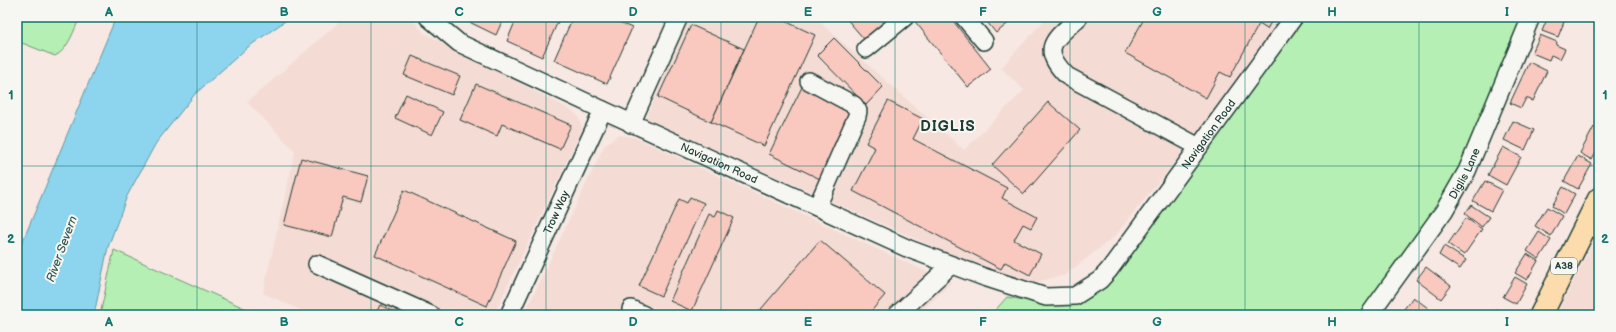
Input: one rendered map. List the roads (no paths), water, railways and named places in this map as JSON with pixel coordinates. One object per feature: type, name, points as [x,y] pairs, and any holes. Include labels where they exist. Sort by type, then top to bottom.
[{"type":"main road","name":"A38","points":[[1541,315],[1592,227],[1599,199]]},
{"type":"street","points":[[631,124],[679,17]]},
{"type":"street","points":[[866,50],[905,17]]},
{"type":"street","points":[[964,17],[984,41]]},
{"type":"street","points":[[1080,17],[1055,40],[1051,47],[1052,56],[1067,76],[1199,147]]},
{"type":"street","name":"Navigation Road","points":[[434,19],[459,43],[631,124],[909,249],[950,265],[1046,298],[1074,296],[1100,280],[1294,17]]},
{"type":"street","name":"Diglis Lane","points":[[1369,315],[1444,211],[1467,170],[1531,17]]},
{"type":"street","points":[[809,81],[854,105],[858,110],[858,116],[817,207]]},
{"type":"street","name":"Trow Way","points":[[515,311],[603,110]]},
{"type":"street","points":[[317,264],[431,315]]},
{"type":"street","points":[[897,315],[950,265]]},
{"type":"water","name":"River Severn","points":[[116,17],[291,17],[248,47],[195,94],[156,143],[127,196],[108,247],[94,315],[17,315],[17,255]]},
{"type":"district","name":"DIGLIS","points":[[948,126]]}]
